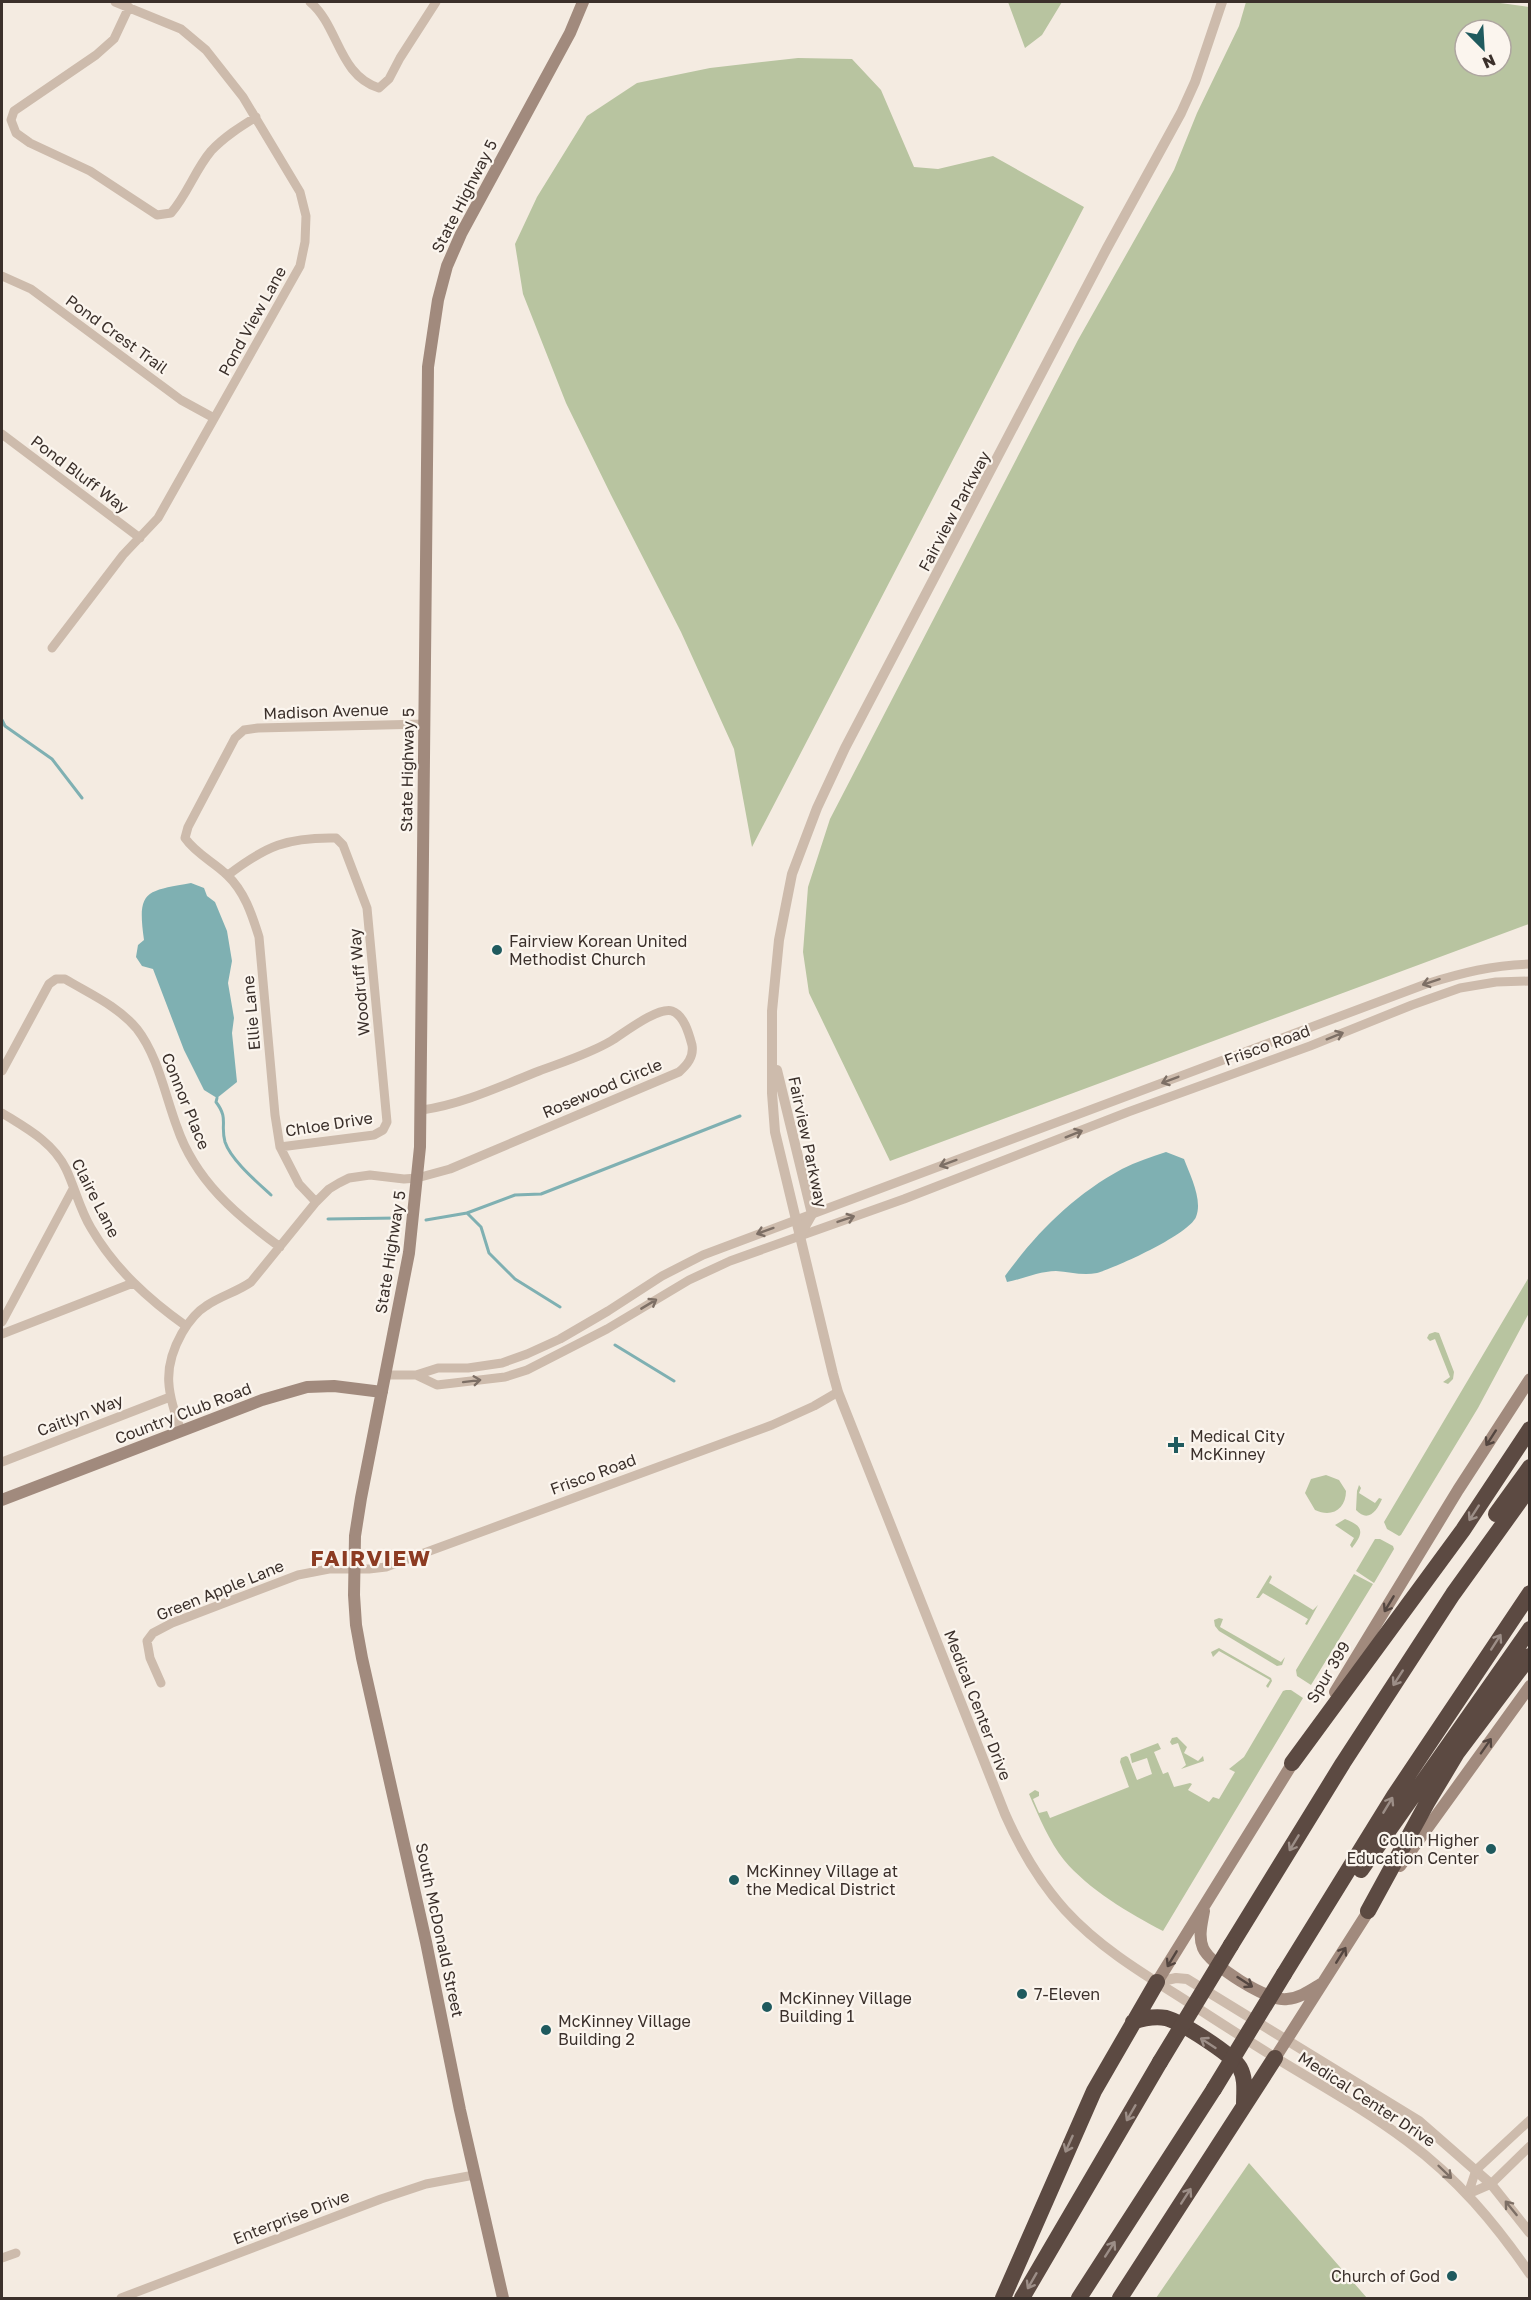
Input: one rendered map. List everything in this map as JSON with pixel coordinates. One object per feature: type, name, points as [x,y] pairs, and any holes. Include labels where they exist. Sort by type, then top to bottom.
[{"type":"highway","points":[[1292,1763],[1463,1530],[1530,1429]]},
{"type":"highway","points":[[1453,1594],[1480,1538],[1530,1467]]},
{"type":"highway","points":[[1022,2298],[1160,2062],[1342,1763],[1453,1594],[1530,1487]]},
{"type":"highway","points":[[1079,2298],[1214,2089],[1394,1796],[1530,1593]]},
{"type":"highway","points":[[1303,1944],[1332,1910],[1530,1629]]},
{"type":"highway","points":[[1368,1911],[1457,1753],[1530,1656]]},
{"type":"highway","points":[[1003,2298],[1089,2101],[1157,1982]]},
{"type":"highway","points":[[1133,2022],[1149,2017],[1176,2021],[1232,2058],[1240,2067],[1245,2081],[1244,2105]]},
{"type":"highway","points":[[1120,2298],[1275,2058]]},
{"type":"main road","name":"State Highway 5","points":[[354,1568],[355,1536],[361,1498],[409,1253],[422,1110],[428,367],[436,308],[447,266],[461,234],[570,33],[584,2]]},
{"type":"main road","name":"Spur 399","points":[[1157,1982],[1527,1381]]},
{"type":"main road","name":"Country Club Road","points":[[2,1500],[262,1400],[308,1388],[334,1386],[382,1392]]},
{"type":"main road","name":"South McDonald Street","points":[[354,1568],[356,1625],[362,1658],[431,1962],[474,2175],[503,2298]]},
{"type":"main road","points":[[1275,2058],[1368,1911],[1530,1686]]},
{"type":"main road","points":[[1205,1904],[1200,1935],[1202,1947],[1209,1959],[1266,1996],[1286,2000],[1300,1996],[1324,1982]]},
{"type":"street","name":"Pond View Lane","points":[[52,648],[123,555],[158,518],[300,266],[305,242],[306,216],[300,192],[243,97],[206,50],[181,29],[114,2]]},
{"type":"street","points":[[310,2],[331,33],[349,67],[368,84],[379,88],[389,79],[436,2]]},
{"type":"street","name":"Fairview Parkway","points":[[838,1392],[775,1132],[772,1093],[774,1051],[772,1011],[779,940],[792,874],[817,808],[845,748],[1180,113],[1195,82],[1222,2]]},
{"type":"street","points":[[129,7],[114,39],[96,55],[14,111],[11,120],[16,133],[30,143],[90,171],[157,215],[171,213],[180,203],[211,151],[228,135],[256,117]]},
{"type":"street","name":"Pond Crest Trail","points":[[2,276],[31,289],[181,400],[214,418]]},
{"type":"street","name":"Pond Bluff Way","points":[[2,434],[140,538]]},
{"type":"street","name":"Madison Avenue","points":[[185,838],[188,827],[236,738],[244,730],[425,724]]},
{"type":"street","name":"Ellie Lane","points":[[185,838],[191,846],[228,875],[244,897],[251,913],[259,937],[280,1147],[299,1184],[316,1202]]},
{"type":"street","name":"Woodruff Way","points":[[228,875],[254,856],[285,842],[336,838],[343,845],[366,908],[387,1122],[383,1131]]},
{"type":"street","points":[[386,1375],[416,1375],[438,1368],[468,1368],[502,1363],[560,1339],[662,1276],[703,1255],[1426,984],[1496,966],[1530,964]]},
{"type":"street","points":[[1458,974],[1460,988]]},
{"type":"street","name":"Connor Place","points":[[2,1071],[49,984],[56,979],[65,979],[121,1012],[149,1048],[178,1130],[195,1164],[212,1190],[236,1214],[280,1247]]},
{"type":"street","name":"Frisco Road","points":[[416,1375],[437,1385],[505,1377],[527,1370],[616,1324],[689,1280],[730,1261],[977,1171],[1460,988],[1496,982],[1530,981]]},
{"type":"street","name":"Rosewood Circle","points":[[417,1178],[450,1169],[679,1072],[692,1055],[686,1025],[673,1011],[658,1013],[593,1050],[449,1106],[422,1110]]},
{"type":"street","name":"Fairview Parkway","points":[[774,1051],[812,1214],[799,1236]]},
{"type":"street","points":[[1197,1069],[1203,1085]]},
{"type":"street","name":"Claire Lane","points":[[2,1113],[37,1135],[54,1151],[66,1169],[90,1227],[107,1252],[133,1283],[160,1308],[186,1326]]},
{"type":"street","name":"Chloe Drive","points":[[280,1147],[374,1135],[383,1131]]},
{"type":"street","points":[[971,1155],[977,1171]]},
{"type":"street","points":[[181,1431],[170,1397],[168,1370],[177,1342],[186,1326],[206,1305],[251,1282],[329,1189],[359,1176],[417,1178]]},
{"type":"street","points":[[2,1322],[74,1189]]},
{"type":"street","points":[[2,1334],[133,1283]]},
{"type":"street","points":[[608,1311],[616,1324]]},
{"type":"street","name":"Frisco Road","points":[[354,1568],[386,1567],[772,1425],[838,1392]]},
{"type":"street","name":"Medical Center Drive","points":[[838,1392],[998,1796],[1019,1844],[1039,1876],[1076,1921],[1115,1954],[1275,2058],[1338,2095],[1405,2139],[1435,2163],[1468,2194],[1502,2234],[1530,2274]]},
{"type":"street","name":"Caitlyn Way","points":[[2,1462],[170,1397]]},
{"type":"street","name":"Green Apple Lane","points":[[161,1683],[150,1658],[147,1641],[153,1633],[172,1623],[298,1575],[354,1568]]},
{"type":"street","name":"Medical Center Drive","points":[[1157,1982],[1176,1978],[1188,1979],[1419,2121],[1491,2184],[1530,2232]]},
{"type":"street","points":[[1468,2194],[1476,2170],[1530,2120]]},
{"type":"street","points":[[1468,2194],[1491,2184],[1530,2146]]},
{"type":"street","name":"Enterprise Drive","points":[[121,2298],[381,2199],[426,2184],[474,2175]]},
{"type":"street","points":[[2,2258],[16,2253]]},
{"type":"green space","points":[[1008,2],[1062,2],[1042,35],[1025,48]]},
{"type":"green space","points":[[1246,2],[1493,2],[1529,7],[1529,924],[890,1161],[809,993],[803,952],[808,887],[830,819],[1078,340],[1174,170],[1197,113],[1239,26]]},
{"type":"green space","points":[[798,58],[852,59],[881,90],[914,167],[938,169],[993,156],[1084,207],[752,847],[734,749],[681,632],[566,403],[523,294],[515,244],[537,197],[587,116],[637,83],[710,68]]},
{"type":"green space","points":[[1529,1277],[1529,1313],[1478,1408],[1399,1536],[1387,1529],[1384,1522]]},
{"type":"green space","points":[[1439,1333],[1454,1372],[1453,1379],[1448,1384],[1443,1382],[1450,1377],[1435,1339],[1430,1341],[1427,1338],[1429,1334]]},
{"type":"green space","points":[[1326,1475],[1339,1480],[1346,1491],[1341,1507],[1327,1513],[1315,1510],[1305,1493],[1311,1479]]},
{"type":"green space","points":[[1359,1485],[1361,1488],[1359,1493],[1375,1503],[1379,1498],[1382,1499],[1372,1514],[1360,1514],[1356,1510]]},
{"type":"green space","points":[[1345,1519],[1356,1524],[1360,1530],[1359,1538],[1352,1548],[1350,1545],[1354,1538],[1335,1525]]},
{"type":"green space","points":[[1375,1539],[1380,1539],[1393,1546],[1394,1549],[1374,1583],[1356,1571]]},
{"type":"green space","points":[[1354,1574],[1373,1584],[1311,1685],[1297,1676],[1296,1670]]},
{"type":"green space","points":[[1270,1575],[1272,1577],[1269,1583],[1313,1610],[1318,1605],[1307,1625],[1305,1624],[1308,1619],[1263,1593],[1256,1598]]},
{"type":"green space","points":[[1223,1619],[1220,1627],[1281,1662],[1285,1657],[1282,1665],[1277,1666],[1219,1631],[1214,1620]]},
{"type":"green space","points":[[1219,1648],[1271,1678],[1272,1681],[1268,1688],[1266,1686],[1270,1680],[1219,1651],[1213,1657],[1211,1652]]},
{"type":"green space","points":[[1291,1690],[1303,1698],[1163,1931],[1097,1891],[1064,1860],[1049,1837],[1029,1794],[1035,1790],[1039,1792],[1039,1796],[1033,1799],[1039,1813],[1047,1811],[1050,1818],[1129,1787],[1120,1762],[1121,1758],[1128,1757],[1137,1780],[1152,1774],[1147,1758],[1132,1763],[1130,1754],[1158,1743],[1161,1749],[1154,1752],[1163,1774],[1168,1772],[1174,1787],[1190,1783],[1192,1784],[1188,1790],[1209,1802],[1213,1797],[1219,1799],[1235,1772],[1229,1769],[1244,1757],[1283,1691]]},
{"type":"green space","points":[[1177,1737],[1187,1747],[1184,1753],[1198,1761],[1203,1756],[1204,1761],[1181,1769],[1186,1765],[1178,1743],[1172,1745],[1170,1742],[1172,1738]]},
{"type":"green space","points":[[1249,2163],[1367,2298],[1156,2298]]},
{"type":"water","points":[[191,883],[204,888],[207,896],[215,902],[227,931],[232,961],[228,983],[234,1018],[232,1033],[237,1082],[217,1098],[204,1090],[184,1050],[153,969],[142,966],[136,957],[138,945],[144,940],[142,912],[148,896],[163,888]]},
{"type":"water","points":[[1166,1152],[1184,1159],[1195,1188],[1198,1210],[1190,1224],[1151,1250],[1097,1273],[1050,1271],[1007,1282],[1005,1276],[1030,1244],[1072,1203],[1122,1169]]},
{"type":"waterway","points":[[2,720],[5,726],[52,759],[82,798]]},
{"type":"waterway","points":[[217,1098],[216,1102],[223,1117],[224,1136],[228,1149],[245,1170],[271,1195]]},
{"type":"waterway","points":[[467,1213],[515,1195],[541,1194],[740,1116]]},
{"type":"waterway","points":[[426,1220],[467,1213],[481,1227],[489,1253],[515,1279],[560,1307]]},
{"type":"waterway","points":[[328,1219],[398,1218]]},
{"type":"waterway","points":[[615,1345],[674,1381]]},
{"type":"place","name":"Fairview Korean United Methodist Church","points":[[497,950]]},
{"type":"place","name":"Medical City McKinney","points":[[1176,1445]]},
{"type":"place","name":"Collin Higher Education Center","points":[[1491,1849]]},
{"type":"place","name":"McKinney Village at the Medical District","points":[[734,1880]]},
{"type":"place","name":"7-Eleven","points":[[1022,1994]]},
{"type":"place","name":"McKinney Village Building 1","points":[[767,2007]]},
{"type":"place","name":"McKinney Village Building 2","points":[[546,2030]]},
{"type":"place","name":"Church of God","points":[[1452,2276]]},
{"type":"district","name":"FAIRVIEW","points":[[371,1557]]}]
